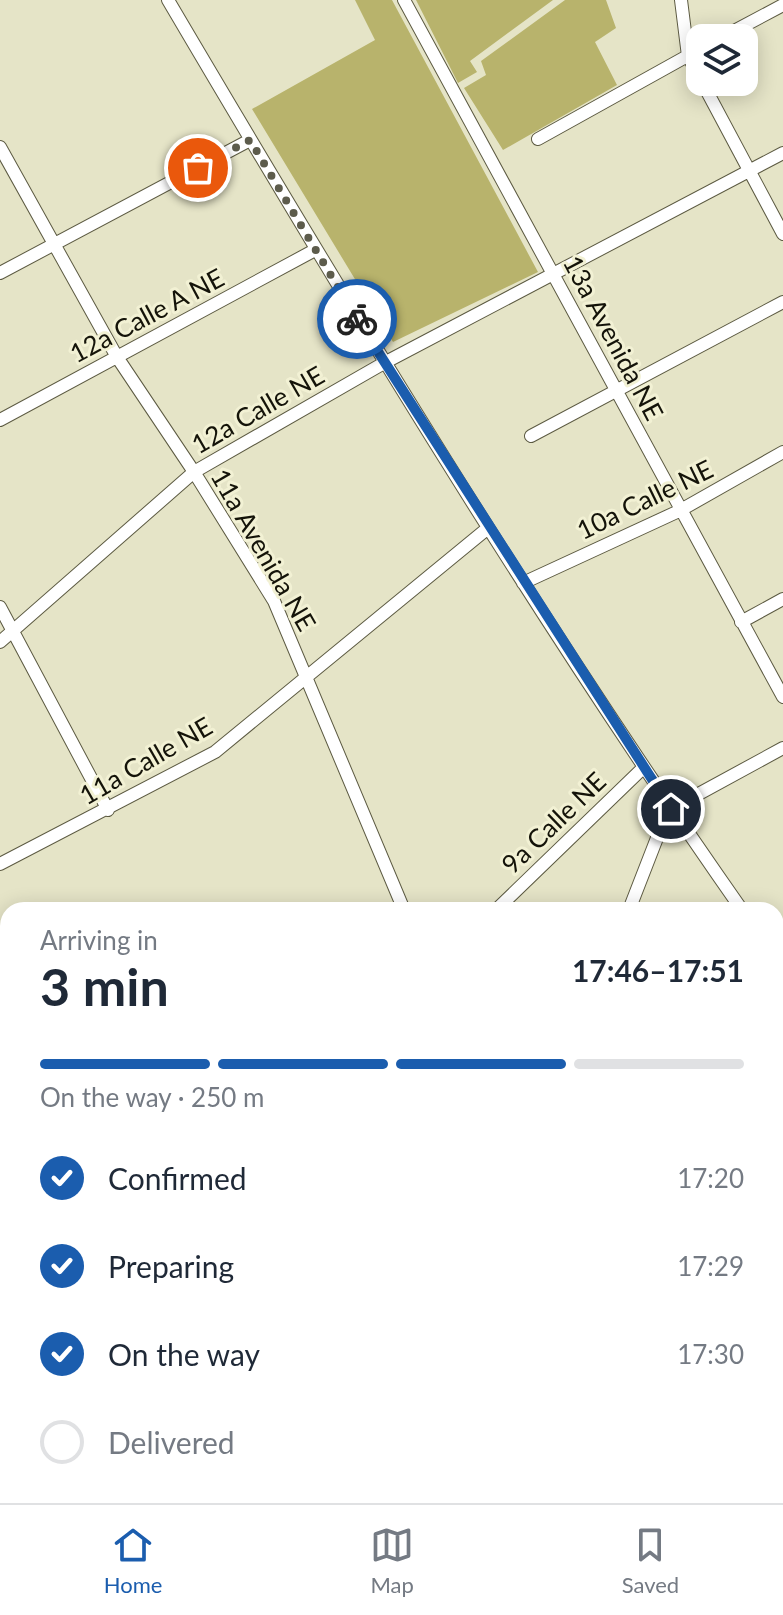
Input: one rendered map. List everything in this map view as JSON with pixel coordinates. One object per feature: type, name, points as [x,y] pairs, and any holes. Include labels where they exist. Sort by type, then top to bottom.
[{"type":"street","points":[[168,0],[384,363],[643,768],[736,902]]},
{"type":"street","name":"13a Avenida NE","points":[[404,0],[555,274],[679,511],[783,697]]},
{"type":"street","points":[[681,0],[686,40]]},
{"type":"street","points":[[747,24],[783,5]]},
{"type":"street","points":[[538,139],[686,57]]},
{"type":"street","points":[[710,96],[783,234]]},
{"type":"street","points":[[0,273],[250,140]]},
{"type":"street","name":"11a Avenida NE","points":[[0,147],[117,357],[194,472],[274,601],[401,902]]},
{"type":"street","name":"12a Calle NE","points":[[0,642],[194,472],[384,363],[783,153]]},
{"type":"street","name":"12a Calle A NE","points":[[0,420],[315,250]]},
{"type":"street","points":[[531,436],[783,302]]},
{"type":"street","name":"10a Calle NE","points":[[523,583],[679,511],[783,452]]},
{"type":"street","name":"11a Calle NE","points":[[0,864],[215,752],[488,528]]},
{"type":"street","points":[[741,622],[783,599]]},
{"type":"street","points":[[0,607],[108,810]]},
{"type":"street","points":[[632,902],[671,809],[783,748]]},
{"type":"street","name":"9a Calle NE","points":[[504,902],[643,768]]},
{"type":"shaded area","points":[[355,0],[392,0],[538,272],[393,342],[252,109],[375,40]]},
{"type":"shaded area","points":[[416,0],[553,0],[470,61],[477,72],[458,83]]},
{"type":"shaded area","points":[[565,0],[606,0],[616,28],[595,42],[617,85],[503,150],[464,88],[486,75],[481,61]]},
{"type":"way so far","points":[[198,168],[250,140],[357,319]]},
{"type":"route","points":[[357,319],[488,528],[671,809]]}]
